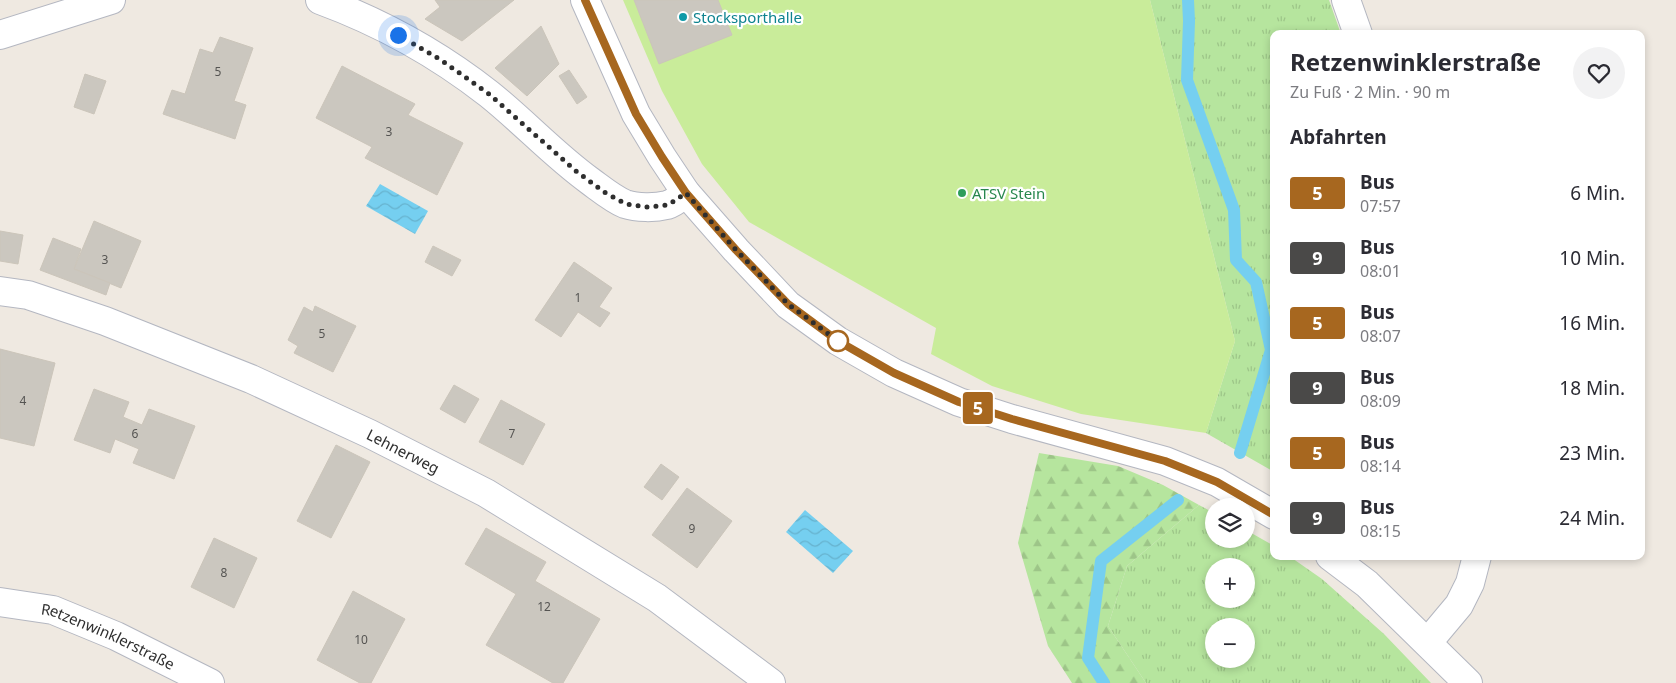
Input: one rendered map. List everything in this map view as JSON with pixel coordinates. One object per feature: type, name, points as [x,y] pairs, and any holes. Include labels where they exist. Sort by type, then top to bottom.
[{"type":"street","points":[[0,35],[111,0]]},
{"type":"street","points":[[320,0],[347,10],[398,35],[441,60],[489,94],[576,171],[604,192],[626,204],[647,207],[668,205],[686,193]]},
{"type":"street","points":[[585,0],[636,114],[686,193],[736,250],[788,304],[838,341],[894,373],[959,402],[1012,419],[1165,461],[1217,482],[1270,513]]},
{"type":"street","points":[[1346,0],[1357,30]]},
{"type":"street","name":"Lehnerweg","points":[[0,291],[28,295],[105,320],[250,379],[415,456],[486,493],[657,598],[771,683]]},
{"type":"street","points":[[1335,560],[1367,584],[1468,683]]},
{"type":"street","points":[[1428,642],[1458,605],[1470,583],[1476,560]]},
{"type":"street","name":"Retzenwinklerstraße","points":[[0,602],[53,610],[116,636],[210,683]]},
{"type":"green space","name":"ATSV Stein","points":[[623,0],[1150,0],[1235,341],[1206,433],[1081,414],[992,386],[931,354],[936,328],[749,222],[702,164],[662,91]]},
{"type":"green space","points":[[1150,0],[1329,0],[1340,30],[1270,30],[1270,470],[1206,433],[1235,341]]},
{"type":"green space","points":[[1039,453],[1118,466],[1163,485],[1199,505],[1127,566],[1108,626],[1146,683],[1072,683],[1048,646],[1018,543]]},
{"type":"green space","points":[[1199,505],[1205,508],[1205,548],[1255,548],[1255,535],[1270,544],[1270,560],[1295,560],[1322,579],[1384,634],[1431,683],[1146,683],[1108,626],[1127,566]]},
{"type":"water","points":[[380,184],[428,211],[415,234],[366,206]]},
{"type":"water","points":[[805,510],[853,551],[833,573],[786,532]]},
{"type":"building","points":[[435,0],[514,0],[462,41],[425,19],[440,7]]},
{"type":"building","name":"Stocksporthalle","points":[[634,0],[718,0],[732,35],[659,64]]},
{"type":"building","points":[[541,26],[559,64],[527,96],[495,68]]},
{"type":"building","points":[[220,37],[253,48],[234,101],[246,105],[235,139],[163,114],[172,90],[185,94],[200,49],[213,53]]},
{"type":"building","points":[[342,66],[415,104],[408,115],[463,143],[437,195],[365,158],[372,147],[316,118]]},
{"type":"building","points":[[569,70],[587,97],[577,104],[559,76]]},
{"type":"building","points":[[85,74],[106,81],[94,114],[74,107]]},
{"type":"building","points":[[94,221],[141,241],[121,288],[74,269]]},
{"type":"building","points":[[0,231],[23,235],[18,264],[0,261]]},
{"type":"building","points":[[53,238],[81,249],[74,269],[110,283],[106,295],[40,270]]},
{"type":"building","points":[[433,246],[461,260],[452,276],[425,262]]},
{"type":"building","points":[[574,262],[612,288],[599,307],[610,313],[600,327],[578,312],[561,337],[535,320]]},
{"type":"building","points":[[315,306],[356,326],[333,372],[294,353],[298,346],[288,340],[304,307],[313,312]]},
{"type":"building","points":[[0,349],[55,363],[34,446],[0,438]]},
{"type":"building","points":[[454,385],[479,399],[465,423],[440,409]]},
{"type":"building","points":[[94,389],[129,402],[123,417],[142,425],[149,409],[195,426],[174,479],[133,463],[139,449],[115,439],[110,453],[74,440]]},
{"type":"building","points":[[501,400],[545,424],[523,465],[479,442]]},
{"type":"building","points":[[336,445],[370,462],[331,538],[297,521]]},
{"type":"building","points":[[661,464],[679,477],[662,500],[644,487]]},
{"type":"building","points":[[687,488],[732,521],[697,568],[652,535]]},
{"type":"building","points":[[486,528],[546,562],[535,581],[600,619],[563,683],[553,683],[486,645],[516,594],[465,564]]},
{"type":"building","points":[[214,538],[257,558],[234,608],[191,587]]},
{"type":"building","points":[[353,591],[405,619],[371,683],[360,683],[317,660]]},
{"type":"waterway","points":[[1188,0],[1187,80],[1234,210],[1236,260],[1256,282],[1270,345]]},
{"type":"waterway","points":[[1240,453],[1270,353]]},
{"type":"waterway","points":[[1104,683],[1088,658],[1101,561],[1178,500]]},
{"type":"bus line","name":"5","points":[[585,0],[636,114],[686,193],[736,250],[788,304],[838,341],[894,373],[959,402],[1012,419],[1165,461],[1217,482],[1270,512]]},
{"type":"place","name":"Stocksporthalle","points":[[683,17]]},
{"type":"place","name":"ATSV Stein","points":[[962,193]]},
{"type":"route","points":[[398,35],[441,60],[489,94],[576,171],[604,192],[626,204],[647,207],[668,205],[686,193],[736,250],[788,304],[838,341]]}]
